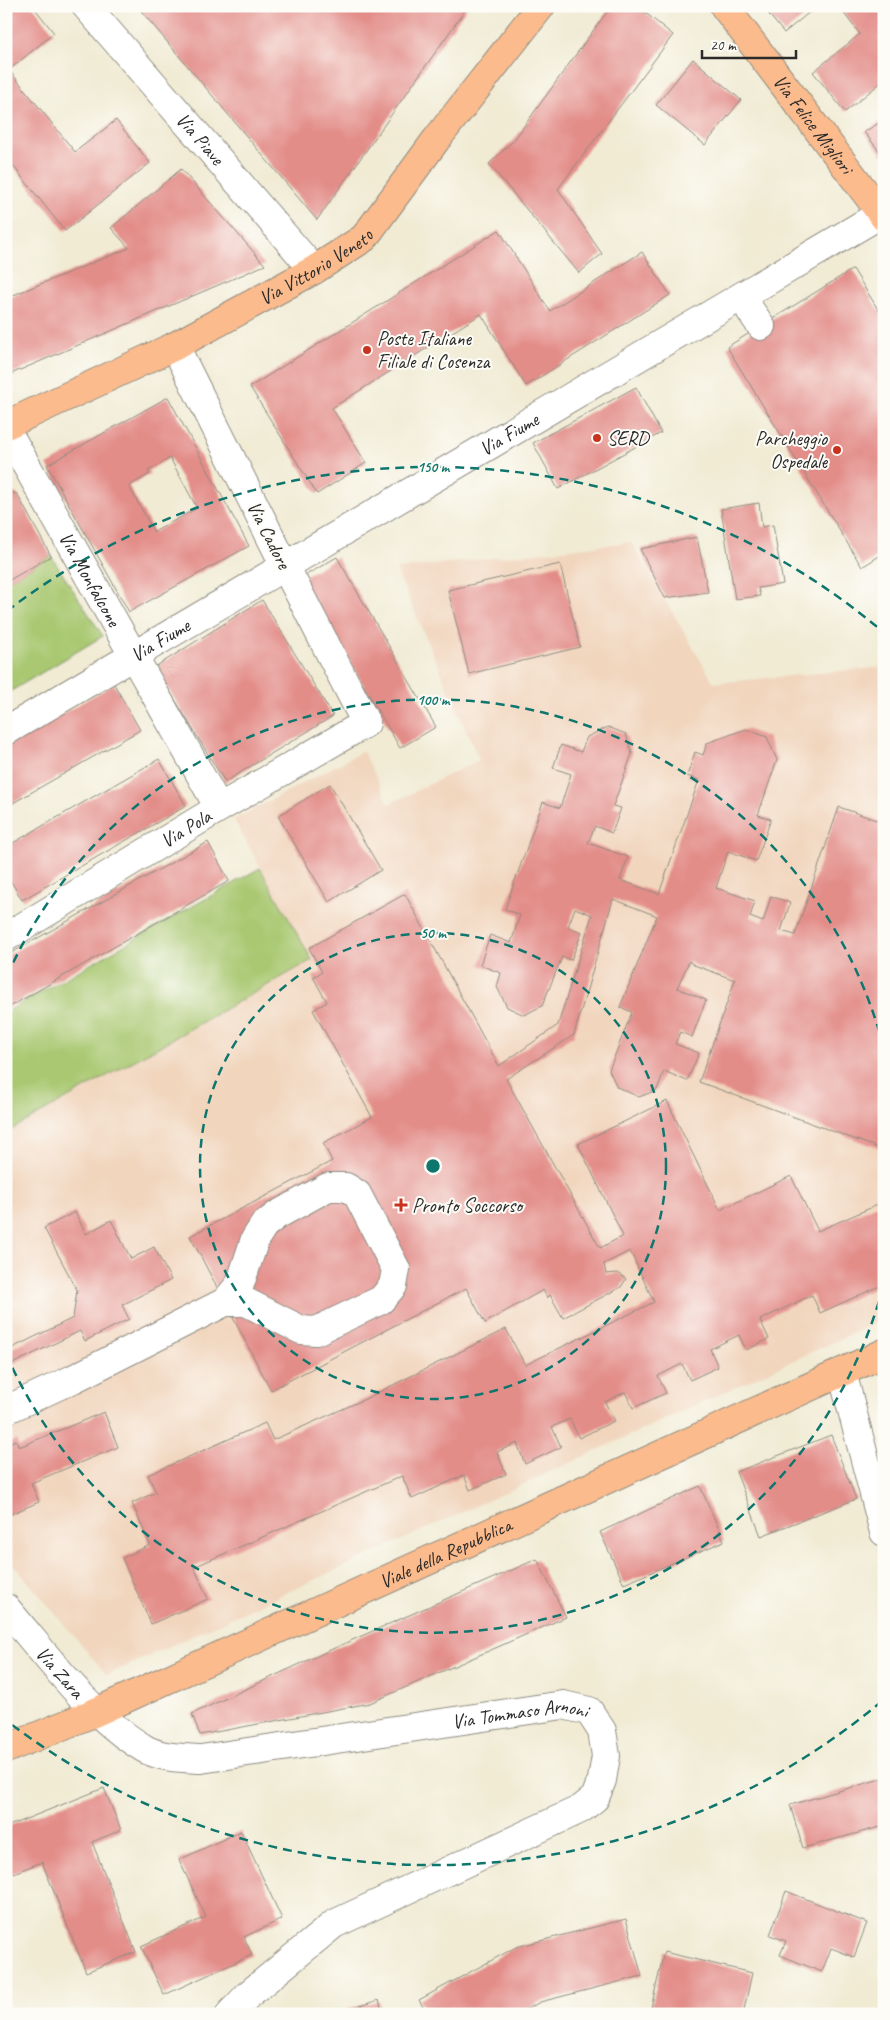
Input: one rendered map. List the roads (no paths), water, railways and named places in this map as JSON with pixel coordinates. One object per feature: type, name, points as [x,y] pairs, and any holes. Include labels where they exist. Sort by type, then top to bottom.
[{"type":"main road","name":"Via Vittorio Veneto","points":[[6,427],[175,346],[314,270],[364,238],[436,140],[541,6]]},
{"type":"main road","name":"Via Felice Migliori","points":[[724,6],[883,219]]},
{"type":"main road","name":"Viale della Repubblica","points":[[6,1749],[96,1712],[884,1353]]},
{"type":"street","name":"Via Piave","points":[[86,6],[314,270]]},
{"type":"street","points":[[616,370],[662,361],[756,318],[883,219]]},
{"type":"street","name":"Via Fiume","points":[[6,731],[616,370],[883,219]]},
{"type":"street","name":"Via Cadore","points":[[175,346],[284,566],[366,723]]},
{"type":"street","name":"Via Monfalcone","points":[[6,427],[219,808]]},
{"type":"street","name":"Via Pola","points":[[9,928],[366,723]]},
{"type":"street","points":[[6,1410],[73,1379],[225,1302],[240,1284],[255,1239],[264,1225],[278,1215],[328,1188],[346,1187],[357,1194],[396,1269],[393,1286],[381,1300],[316,1330],[301,1330],[246,1302],[225,1302]]},
{"type":"street","points":[[842,1372],[884,1532]]},
{"type":"street","name":"Via Zara","points":[[6,1608],[96,1712]]},
{"type":"street","name":"Via Tommaso Arnoni","points":[[96,1712],[146,1749],[172,1758],[201,1759],[562,1705],[589,1711],[602,1730],[606,1756],[602,1780],[595,1798],[581,1809],[334,1924],[249,1994],[230,2014]]},
{"type":"place","name":"Poste Italiane Filiale di Cosenza","points":[[367,350]]},
{"type":"place","name":"SERD","points":[[597,438]]},
{"type":"place","name":"Parcheggio Ospedale","points":[[837,450]]},
{"type":"place","name":"Pronto Soccorso","points":[[401,1205]]}]
